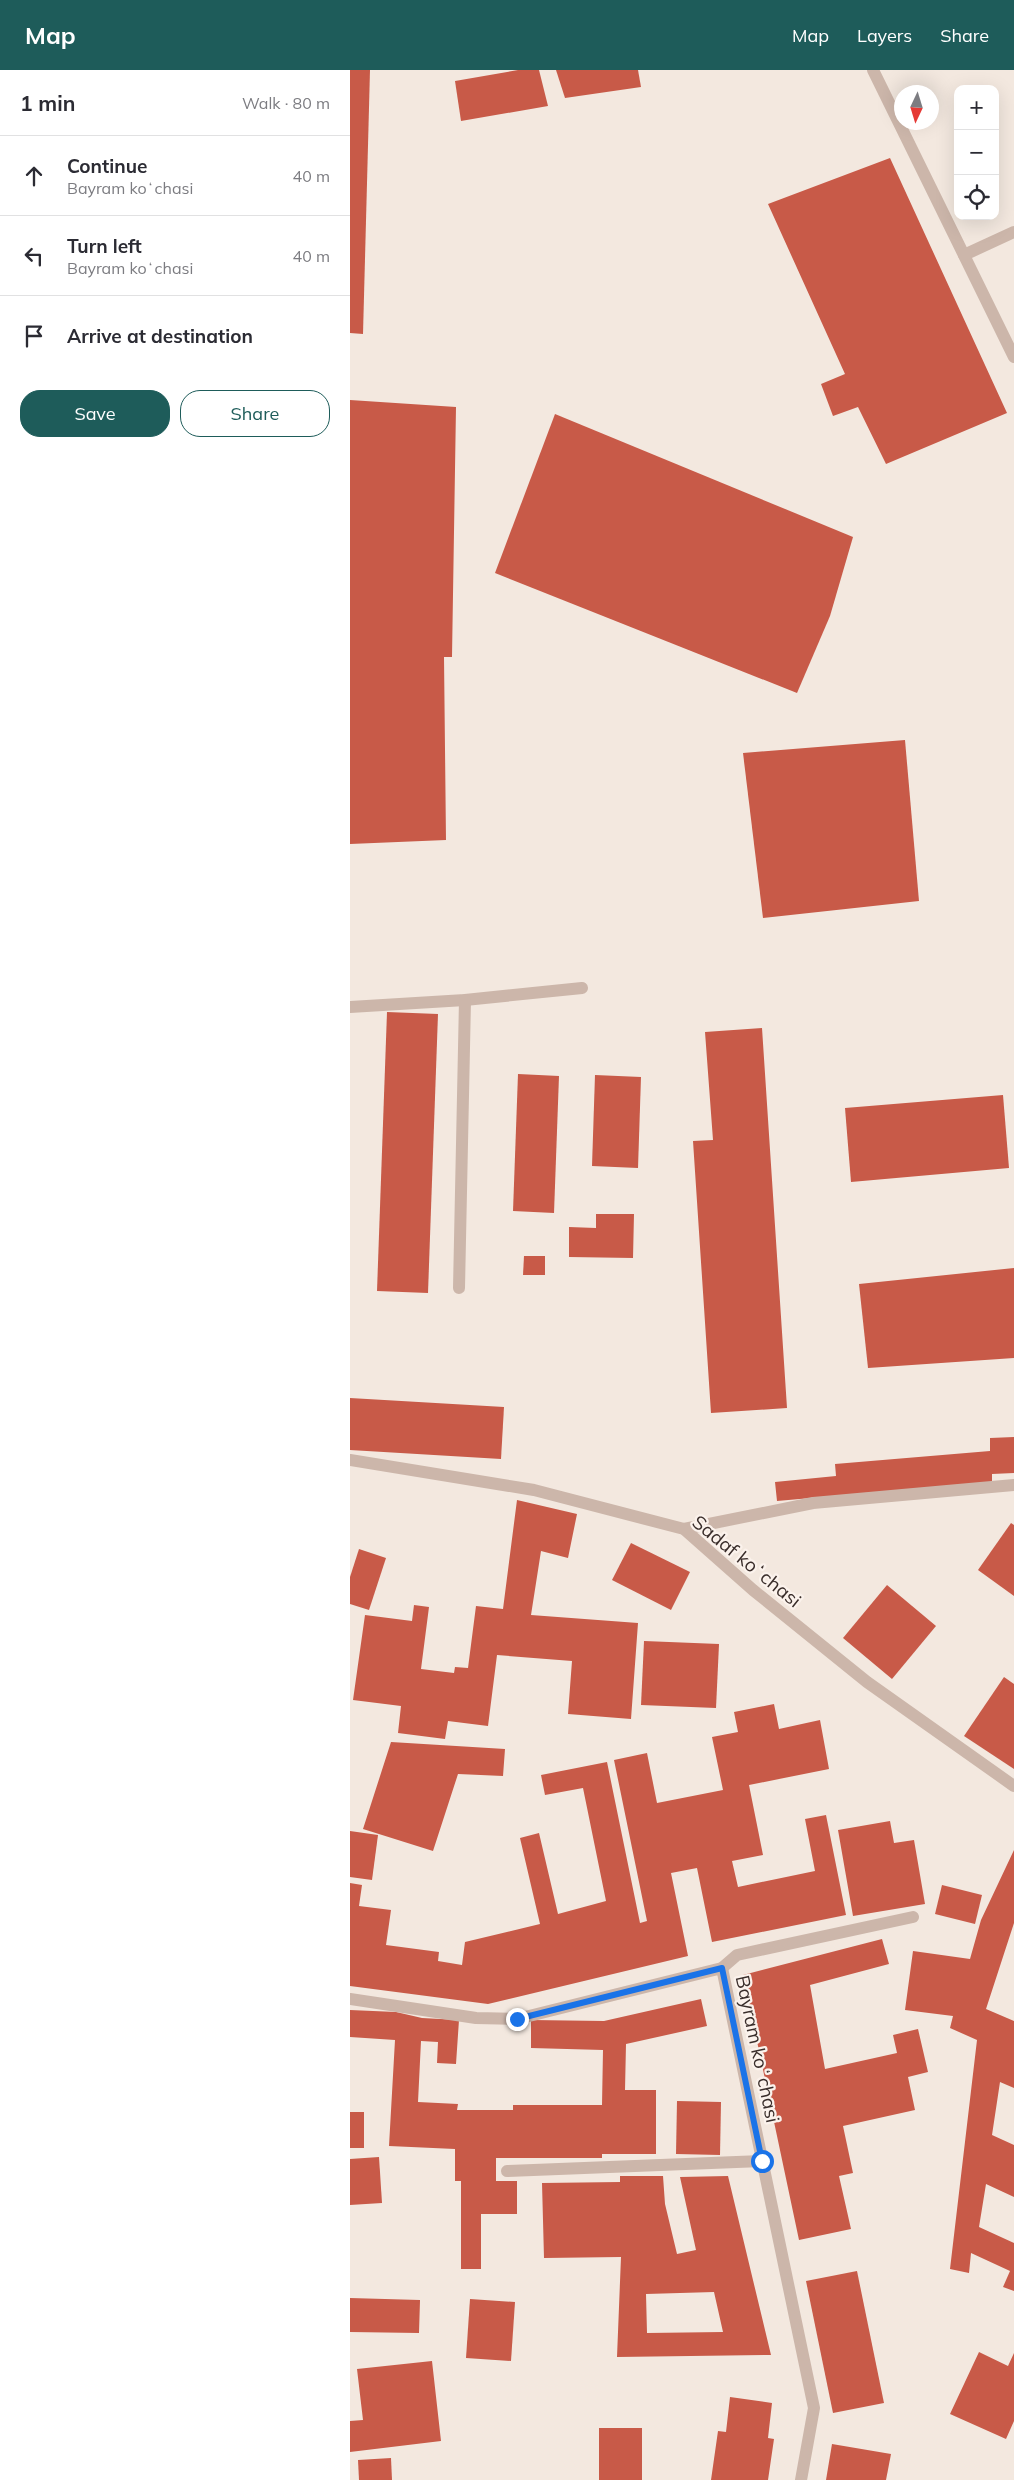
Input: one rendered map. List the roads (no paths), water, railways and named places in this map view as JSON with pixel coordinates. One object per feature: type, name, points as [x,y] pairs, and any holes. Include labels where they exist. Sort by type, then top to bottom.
[{"type":"street","points":[[873,70],[1014,357]]},
{"type":"street","points":[[964,255],[1014,232]]},
{"type":"street","points":[[350,1007],[465,1000],[582,988]]},
{"type":"street","points":[[459,1288],[465,1000]]},
{"type":"street","name":"Sadaf koʻchasi","points":[[350,1460],[534,1490],[684,1529],[753,1590],[866,1682],[1014,1786]]},
{"type":"street","points":[[684,1529],[813,1503],[1014,1486]]},
{"type":"street","points":[[722,1968],[737,1955],[913,1917]]},
{"type":"street","name":"Bayram koʻchasi","points":[[350,1999],[476,2018],[517,2019],[722,1968],[814,2408],[801,2480]]},
{"type":"street","points":[[507,2171],[762,2161]]}]
